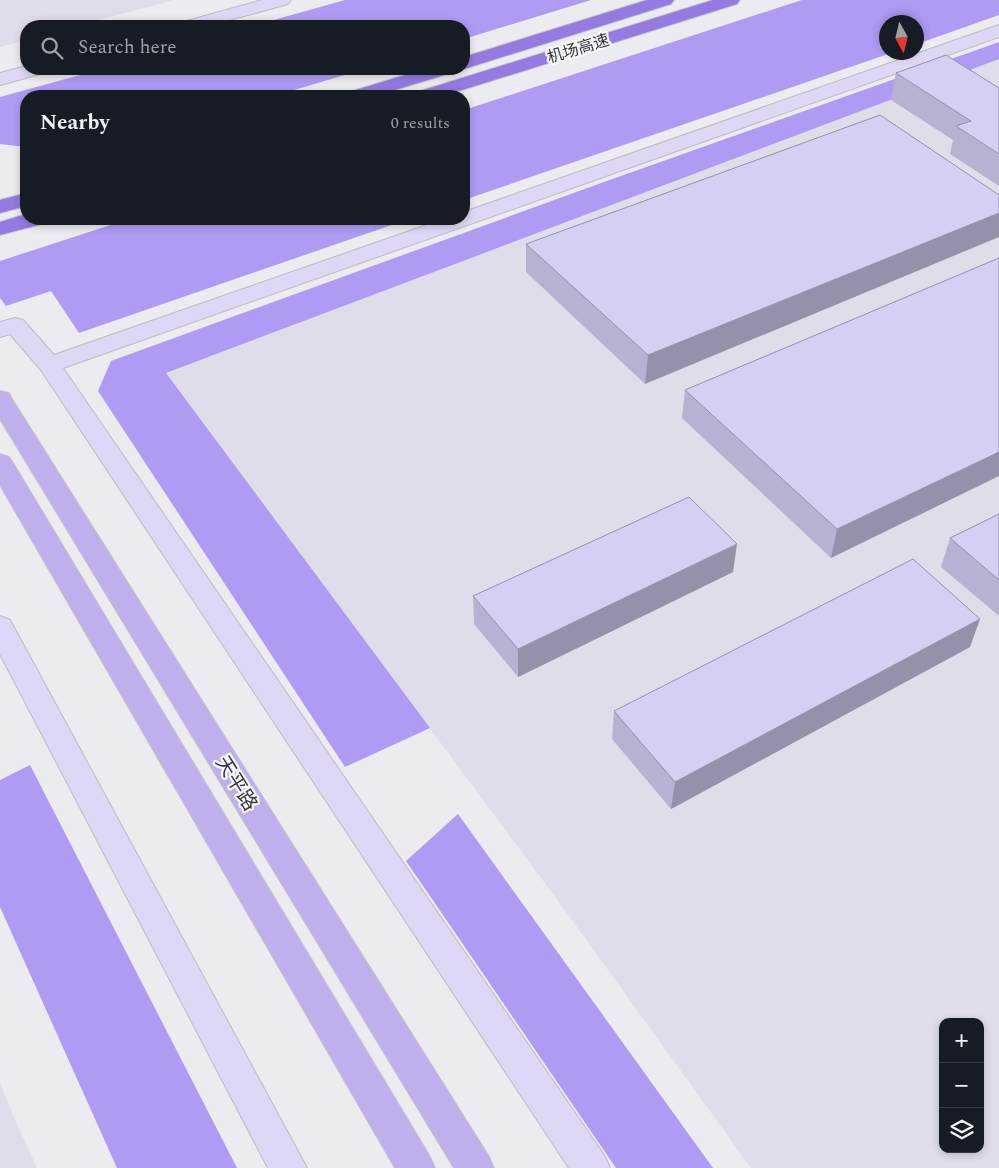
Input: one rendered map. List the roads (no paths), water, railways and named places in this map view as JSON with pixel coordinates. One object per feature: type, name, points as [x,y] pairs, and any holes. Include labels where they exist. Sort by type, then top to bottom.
[{"type":"highway","name":"机场高速","points":[[470,61],[665,0]]},
{"type":"highway","name":"机场高速","points":[[443,90],[731,0]]},
{"type":"highway","points":[[376,90],[424,75]]},
{"type":"highway","points":[[0,207],[20,201]]},
{"type":"highway","points":[[0,229],[20,223]]},
{"type":"main road","points":[[210,20],[282,0]]},
{"type":"main road","points":[[470,217],[999,31]]},
{"type":"main road","points":[[0,79],[20,74]]},
{"type":"main road","points":[[49,365],[447,225]]},
{"type":"main road","points":[[0,330],[15,325],[49,365],[591,1168]]},
{"type":"main road","name":"天平路","points":[[0,399],[475,1168]]},
{"type":"main road","name":"天平路","points":[[0,463],[416,1168]]},
{"type":"main road","points":[[0,627],[288,1168]]}]
